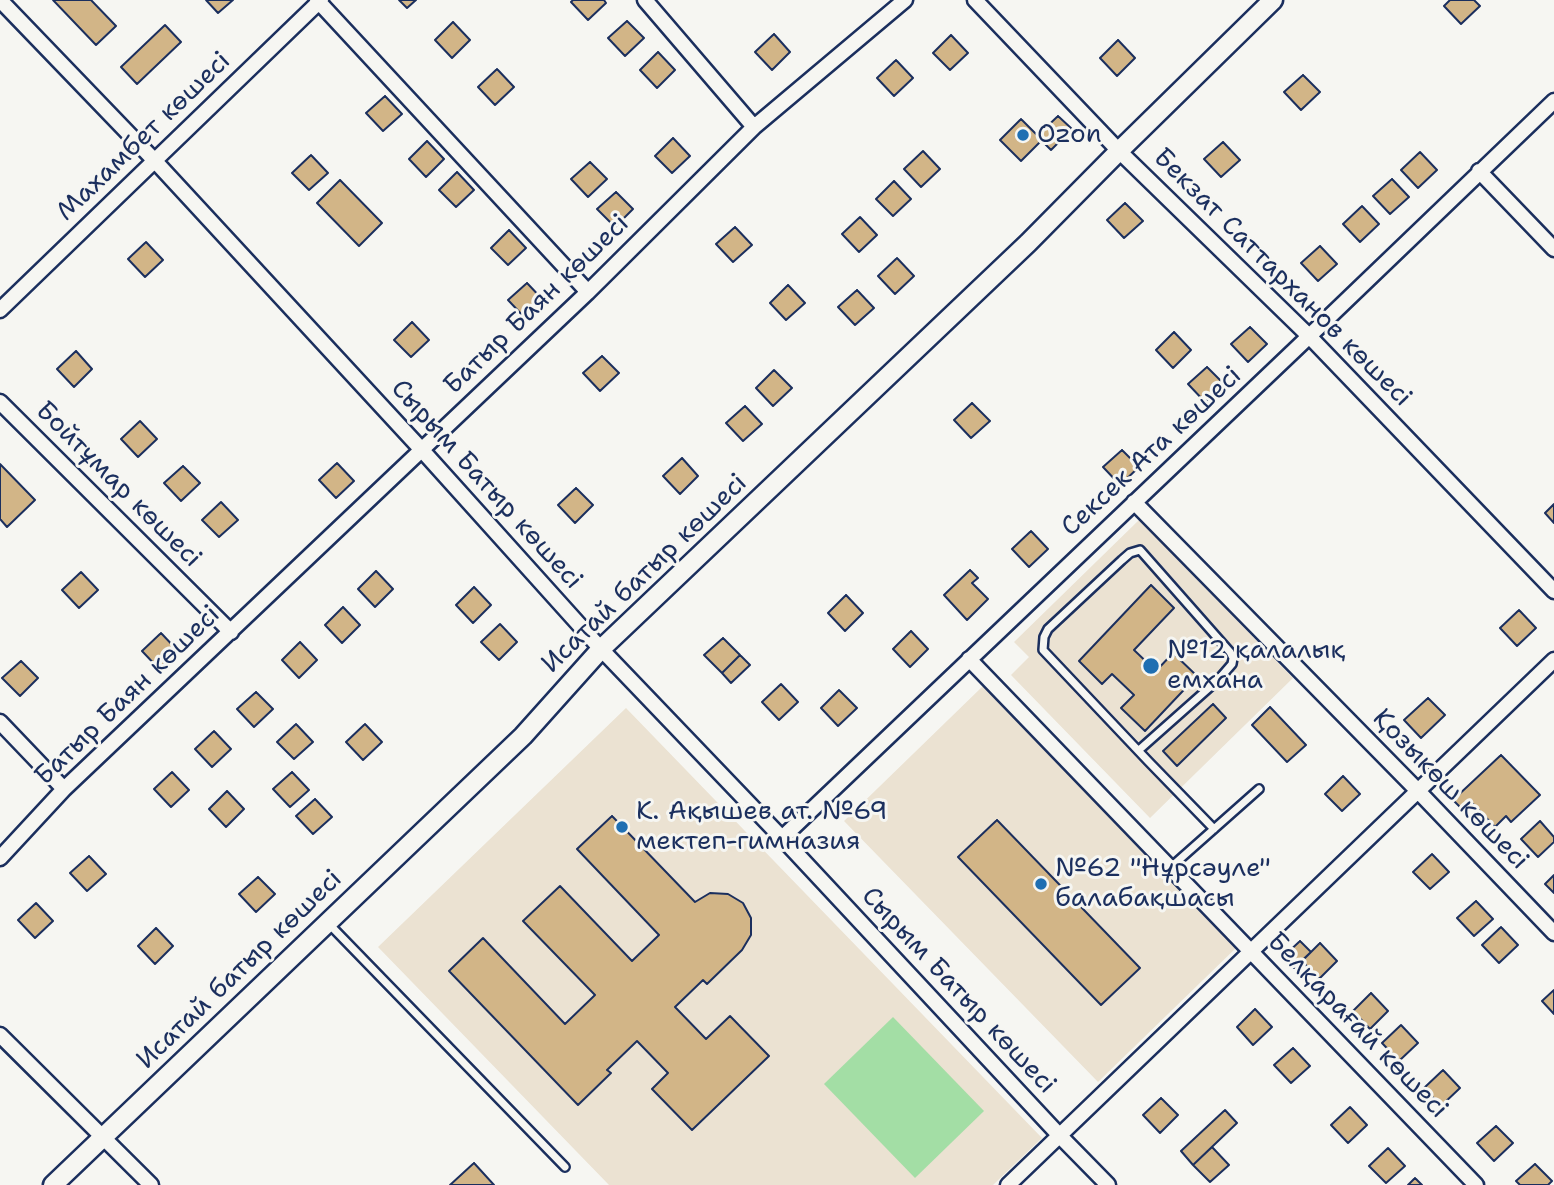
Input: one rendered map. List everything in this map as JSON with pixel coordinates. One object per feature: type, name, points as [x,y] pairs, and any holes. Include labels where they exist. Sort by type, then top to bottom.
[{"type":"street","points":[[645,0],[754,127]]},
{"type":"street","name":"Батыр Баян көшесі","points":[[0,858],[64,789],[588,292],[754,127],[905,0]]},
{"type":"street","name":"Бекзат Саттарханов көшесі","points":[[975,0],[1119,151],[1309,336],[1554,591]]},
{"type":"street","name":"Исатай батыр көшесі","points":[[53,1185],[523,736],[601,649],[1018,253],[1273,0]]},
{"type":"street","name":"Сырым Батыр көшесі","points":[[0,1],[155,161],[601,649],[1108,1185]]},
{"type":"street","points":[[319,1],[588,292]]},
{"type":"street","name":"Махамбет көшесі","points":[[0,310],[319,1]]},
{"type":"street","name":"Сексек Ата көшесі","points":[[782,838],[1554,101]]},
{"type":"street","points":[[1479,171],[1554,248]]},
{"type":"street","name":"Бойтұмар көшесі","points":[[0,402],[231,632]]},
{"type":"street","name":"Қозыкөш көшесі","points":[[1134,502],[1554,933]]},
{"type":"street","name":"Белқарағай көшесі","points":[[969,659],[1476,1185]]},
{"type":"street","points":[[1008,1185],[1554,660]]},
{"type":"street","points":[[0,722],[64,789]]},
{"type":"street","points":[[0,1035],[151,1185]]},
{"type":"lane","points":[[1139,750],[1219,679],[1232,664],[1233,658],[1140,550],[1130,553],[1048,629],[1043,650],[1214,829]]},
{"type":"lane","points":[[1170,868],[1259,789]]},
{"type":"lane","points":[[328,922],[565,1167]]},
{"type":"shaded area","name":"№12 қалалық емхана","points":[[1139,520],[1293,678],[1150,818],[1011,675],[1029,657],[1014,642]]},
{"type":"shaded area","name":"№62 \"Нұрсәуле\" балабақшасы","points":[[983,686],[1237,947],[1098,1082],[844,821]]},
{"type":"shaded area","name":"К. Ақышев ат. №69 мектеп-гимназия","points":[[626,708],[1042,1138],[993,1185],[609,1185],[378,947]]},
{"type":"green space","points":[[893,1017],[984,1111],[915,1178],[824,1084]]},
{"type":"building","points":[[53,0],[91,0],[116,26],[96,45]]},
{"type":"building","points":[[206,0],[233,0],[218,13]]},
{"type":"building","points":[[399,0],[416,0],[407,8]]},
{"type":"building","points":[[604,0],[606,3],[588,20],[571,2]]},
{"type":"building","points":[[1450,0],[1474,0],[1480,6],[1461,24],[1444,6]]},
{"type":"building","points":[[627,21],[644,38],[625,56],[608,38]]},
{"type":"building","points":[[453,22],[470,40],[452,58],[435,40]]},
{"type":"building","points":[[165,25],[181,42],[137,84],[121,67]]},
{"type":"building","points":[[774,34],[790,52],[772,70],[755,52]]},
{"type":"building","points":[[951,35],[968,53],[950,70],[933,53]]},
{"type":"building","points":[[1118,40],[1135,58],[1117,76],[1100,58]]},
{"type":"building","points":[[658,52],[675,70],[657,88],[640,70]]},
{"type":"building","points":[[896,60],[913,78],[894,96],[877,78]]},
{"type":"building","points":[[497,69],[514,87],[495,105],[478,87]]},
{"type":"building","points":[[1303,75],[1320,92],[1301,110],[1284,92]]},
{"type":"building","points":[[385,96],[402,114],[383,131],[366,113]]},
{"type":"building","points":[[1058,116],[1072,129],[1051,150],[1037,136]]},
{"type":"building","points":[[1021,119],[1042,140],[1021,161],[1000,140]]},
{"type":"building","points":[[673,138],[690,156],[672,173],[655,156]]},
{"type":"building","points":[[427,141],[444,159],[426,177],[409,159]]},
{"type":"building","points":[[1223,142],[1240,160],[1221,177],[1204,159]]},
{"type":"building","points":[[923,151],[940,169],[921,187],[904,169]]},
{"type":"building","points":[[1420,152],[1437,170],[1418,188],[1401,170]]},
{"type":"building","points":[[311,155],[328,173],[309,190],[292,173]]},
{"type":"building","points":[[590,162],[607,179],[588,197],[571,179]]},
{"type":"building","points":[[457,172],[474,190],[456,207],[439,190]]},
{"type":"building","points":[[1392,179],[1409,197],[1390,214],[1373,196]]},
{"type":"building","points":[[340,180],[382,223],[359,246],[317,203]]},
{"type":"building","points":[[894,181],[911,199],[893,216],[876,199]]},
{"type":"building","points":[[616,192],[633,209],[615,227],[597,209]]},
{"type":"building","points":[[1125,203],[1143,221],[1124,238],[1107,220]]},
{"type":"building","points":[[1362,206],[1379,224],[1360,242],[1343,224]]},
{"type":"building","points":[[860,217],[877,235],[859,252],[842,234]]},
{"type":"building","points":[[735,227],[752,245],[733,262],[716,244]]},
{"type":"building","points":[[509,230],[526,248],[508,265],[491,248]]},
{"type":"building","points":[[146,242],[163,260],[145,277],[128,259]]},
{"type":"building","points":[[1320,246],[1337,264],[1318,281],[1301,263]]},
{"type":"building","points":[[897,258],[914,276],[895,294],[878,276]]},
{"type":"building","points":[[527,283],[544,301],[525,318],[508,300]]},
{"type":"building","points":[[788,285],[805,303],[786,320],[770,303]]},
{"type":"building","points":[[857,290],[874,308],[855,325],[838,307]]},
{"type":"building","points":[[412,322],[429,340],[411,357],[394,340]]},
{"type":"building","points":[[1250,327],[1267,344],[1248,362],[1231,344]]},
{"type":"building","points":[[1174,332],[1191,350],[1173,368],[1156,350]]},
{"type":"building","points":[[76,351],[92,369],[74,387],[57,369]]},
{"type":"building","points":[[602,356],[619,373],[600,391],[583,373]]},
{"type":"building","points":[[1207,367],[1224,384],[1205,402],[1188,384]]},
{"type":"building","points":[[774,370],[792,388],[773,406],[756,388]]},
{"type":"building","points":[[972,403],[990,421],[971,438],[954,420]]},
{"type":"building","points":[[745,406],[762,424],[743,441],[726,423]]},
{"type":"building","points":[[140,421],[157,439],[138,457],[121,439]]},
{"type":"building","points":[[1122,450],[1139,467],[1120,485],[1103,467]]},
{"type":"building","points":[[682,458],[698,476],[680,494],[663,476]]},
{"type":"building","points":[[337,463],[354,481],[336,498],[319,480]]},
{"type":"building","points":[[0,464],[35,500],[7,527],[0,519]]},
{"type":"building","points":[[183,466],[200,483],[181,501],[164,483]]},
{"type":"building","points":[[576,488],[593,505],[575,523],[558,505]]},
{"type":"building","points":[[221,502],[238,520],[219,537],[202,520]]},
{"type":"building","points":[[1554,504],[1554,523],[1545,513]]},
{"type":"building","points":[[1031,531],[1048,549],[1029,567],[1012,549]]},
{"type":"building","points":[[970,570],[978,578],[972,583],[988,599],[967,620],[944,595]]},
{"type":"building","points":[[376,571],[393,589],[375,607],[358,589]]},
{"type":"building","points":[[81,572],[98,590],[79,608],[62,590]]},
{"type":"building","points":[[1151,585],[1174,608],[1134,650],[1156,671],[1173,653],[1197,676],[1145,731],[1121,708],[1134,695],[1112,674],[1102,684],[1079,661]]},
{"type":"building","points":[[474,587],[491,605],[473,623],[456,605]]},
{"type":"building","points":[[846,595],[863,613],[845,631],[828,613]]},
{"type":"building","points":[[343,607],[360,625],[342,643],[325,625]]},
{"type":"building","points":[[1519,610],[1536,628],[1517,646],[1500,628]]},
{"type":"building","points":[[500,624],[517,642],[499,660],[481,642]]},
{"type":"building","points":[[911,631],[928,649],[910,667],[893,649]]},
{"type":"building","points":[[161,633],[178,651],[159,669],[142,651]]},
{"type":"building","points":[[723,638],[740,655],[722,673],[704,655]]},
{"type":"building","points":[[300,642],[317,660],[299,678],[282,660]]},
{"type":"building","points":[[740,655],[750,665],[731,683],[722,673]]},
{"type":"building","points":[[21,661],[38,678],[20,696],[2,678]]},
{"type":"building","points":[[781,684],[798,702],[779,720],[762,702]]},
{"type":"building","points":[[839,690],[857,708],[838,726],[821,708]]},
{"type":"building","points":[[256,692],[273,709],[254,727],[237,709]]},
{"type":"building","points":[[1428,698],[1445,715],[1421,738],[1404,720]]},
{"type":"building","points":[[1213,704],[1226,718],[1177,766],[1163,751]]},
{"type":"building","points":[[1270,707],[1306,745],[1287,762],[1252,725]]},
{"type":"building","points":[[296,724],[313,742],[294,759],[277,742]]},
{"type":"building","points":[[365,724],[382,742],[363,760],[346,742]]},
{"type":"building","points":[[214,731],[231,749],[212,767],[195,749]]},
{"type":"building","points":[[1501,755],[1540,795],[1511,822],[1506,816],[1495,827],[1473,804],[1465,812],[1453,800]]},
{"type":"building","points":[[172,772],[189,790],[171,807],[154,789]]},
{"type":"building","points":[[292,772],[309,790],[290,807],[273,789]]},
{"type":"building","points":[[1343,776],[1360,794],[1342,811],[1325,794]]},
{"type":"building","points":[[227,791],[244,809],[226,827],[209,809]]},
{"type":"building","points":[[315,799],[332,817],[313,834],[296,816]]},
{"type":"building","points":[[612,816],[695,902],[710,893],[728,894],[743,903],[751,918],[751,935],[742,950],[707,984],[703,980],[675,1007],[706,1039],[730,1016],[769,1056],[692,1130],[652,1089],[668,1073],[637,1041],[607,1070],[611,1073],[578,1105],[449,971],[483,938],[565,1024],[595,995],[523,921],[560,886],[632,961],[659,935],[577,849]]},
{"type":"building","points":[[997,820],[1140,968],[1101,1005],[958,857]]},
{"type":"building","points":[[1540,821],[1554,837],[1554,842],[1538,857],[1521,839]]},
{"type":"building","points":[[1432,854],[1449,872],[1430,889],[1413,872]]},
{"type":"building","points":[[89,856],[106,874],[87,891],[70,873]]},
{"type":"building","points":[[1554,875],[1554,893],[1545,884]]},
{"type":"building","points":[[258,877],[275,894],[256,912],[239,894]]},
{"type":"building","points":[[1476,901],[1493,919],[1474,936],[1457,918]]},
{"type":"building","points":[[36,903],[53,921],[35,938],[18,920]]},
{"type":"building","points":[[1501,927],[1518,945],[1499,963],[1482,945]]},
{"type":"building","points":[[156,928],[173,946],[155,964],[138,946]]},
{"type":"building","points":[[1300,941],[1311,952],[1294,968],[1283,957]]},
{"type":"building","points":[[1320,943],[1337,961],[1319,979],[1302,961]]},
{"type":"building","points":[[1554,990],[1554,1014],[1542,1001]]},
{"type":"building","points":[[1371,993],[1388,1011],[1370,1029],[1353,1011]]},
{"type":"building","points":[[1255,1009],[1272,1027],[1253,1045],[1237,1027]]},
{"type":"building","points":[[1401,1025],[1418,1043],[1399,1061],[1382,1043]]},
{"type":"building","points":[[1293,1048],[1310,1066],[1291,1083],[1274,1065]]},
{"type":"building","points":[[1443,1070],[1460,1088],[1441,1106],[1424,1088]]},
{"type":"building","points":[[1161,1098],[1178,1115],[1160,1133],[1143,1115]]},
{"type":"building","points":[[1350,1107],[1367,1125],[1348,1143],[1331,1125]]},
{"type":"building","points":[[1225,1110],[1237,1123],[1193,1165],[1181,1151]]},
{"type":"building","points":[[1496,1126],[1513,1143],[1494,1161],[1477,1143]]},
{"type":"building","points":[[1212,1147],[1229,1165],[1210,1182],[1193,1165]]},
{"type":"building","points":[[1388,1148],[1405,1166],[1386,1183],[1369,1166]]},
{"type":"building","points":[[474,1163],[494,1185],[450,1185]]},
{"type":"building","points":[[1535,1164],[1552,1181],[1548,1185],[1520,1185],[1516,1181]]},
{"type":"building","points":[[1415,1178],[1422,1185],[1408,1185]]},
{"type":"place","name":"Ozon","points":[[1023,135]]},
{"type":"place","name":"№12 қалалық емхана","points":[[1151,666]]},
{"type":"place","name":"К. Ақышев ат. №69 мектеп-гимназия","points":[[622,827]]},
{"type":"place","name":"№62 \"Нұрсәуле\" балабақшасы","points":[[1041,884]]}]
